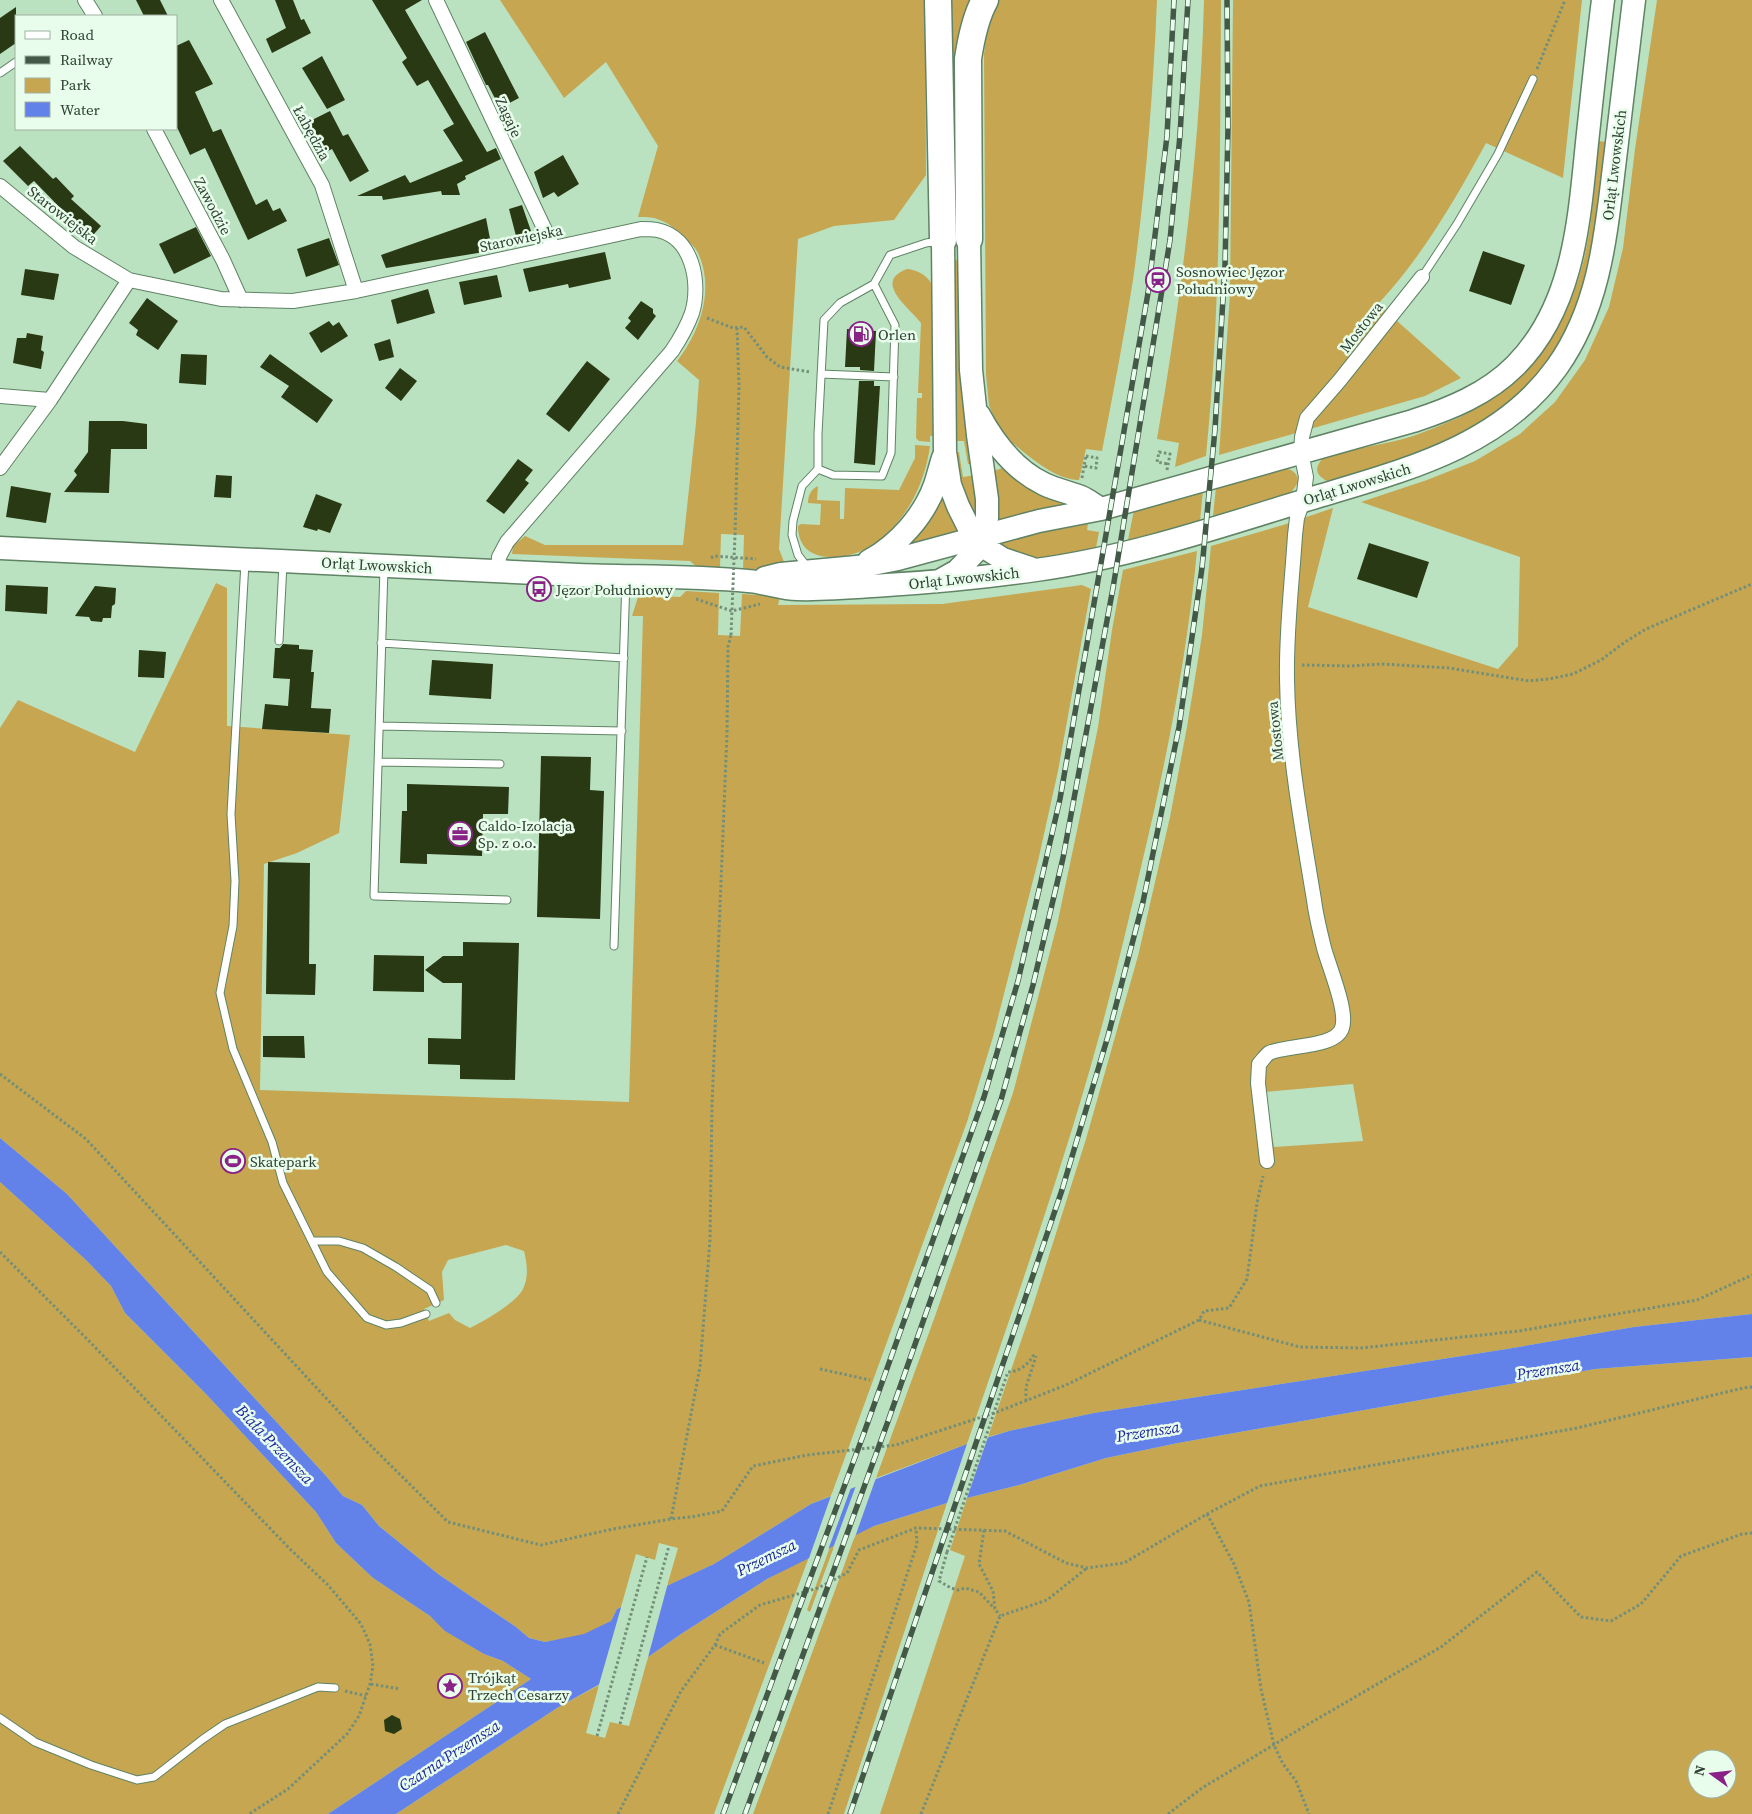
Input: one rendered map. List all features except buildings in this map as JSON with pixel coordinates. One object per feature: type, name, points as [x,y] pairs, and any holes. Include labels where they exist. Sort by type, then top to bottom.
[{"type":"highway","points":[[938,0],[956,240]]},
{"type":"highway","points":[[956,240],[968,59],[977,19],[985,0]]},
{"type":"main road","name":"Orląt Lwowskich","points":[[0,548],[755,581],[799,589],[938,582],[1035,570],[1141,549],[1422,464],[1481,437],[1527,402],[1548,379],[1566,353],[1587,312],[1594,294],[1604,250],[1634,2]]},
{"type":"main road","name":"Orląt Lwowskich","points":[[755,581],[781,574],[857,567],[898,559],[1039,521],[1101,509],[1413,422],[1466,400],[1494,383],[1515,366],[1542,332],[1564,286],[1574,243],[1581,199],[1603,3]]},
{"type":"main road","points":[[938,582],[957,571],[977,550],[988,518],[988,499],[975,409],[956,240]]},
{"type":"main road","points":[[956,240],[945,452],[950,485],[969,528],[980,538],[987,549],[1003,559],[1035,570]]},
{"type":"main road","points":[[975,409],[995,442],[1018,467],[1045,484],[1082,498],[1101,509]]},
{"type":"main road","points":[[857,567],[881,554],[902,536],[919,515],[935,486],[945,452]]},
{"type":"street","name":"Łabędzia","points":[[221,0],[322,185],[356,291]]},
{"type":"street","name":"Zagaje","points":[[436,0],[553,247]]},
{"type":"street","name":"Zawodzie","points":[[155,130],[241,300]]},
{"type":"street","name":"Starowiejska","points":[[0,186],[74,247],[129,280],[221,299],[293,301],[356,291],[641,229],[657,230],[667,234],[684,247],[690,257],[694,270],[695,287],[692,312],[684,332],[672,351],[507,542],[499,557],[498,571]]},
{"type":"street","name":"Mostowa","points":[[1267,1161],[1258,1083],[1259,1064],[1269,1053],[1336,1038],[1342,1030],[1344,1020],[1342,1006],[1324,949],[1316,912],[1301,822],[1288,706],[1287,662],[1295,535],[1297,518],[1303,501],[1306,477],[1301,452],[1302,437],[1307,418],[1340,380],[1422,277]]},
{"type":"street","points":[[0,468],[50,400],[129,280]]},
{"type":"street","points":[[0,396],[50,400]]},
{"type":"lane","points":[[0,73],[15,63]]},
{"type":"lane","points":[[1422,277],[1457,224],[1498,154],[1533,79]]},
{"type":"lane","points":[[811,572],[798,554],[792,535],[793,521],[802,486],[818,469],[824,320],[840,302],[874,284],[890,255],[926,243],[956,240]]},
{"type":"lane","points":[[818,469],[833,476],[882,476],[891,453],[895,325],[874,284]]},
{"type":"lane","points":[[821,374],[894,377]]},
{"type":"lane","points":[[245,559],[231,814],[235,881],[234,908],[220,993],[232,1050],[272,1142],[283,1183],[327,1272],[367,1318],[386,1326],[426,1314]]},
{"type":"lane","points":[[279,641],[283,561]]},
{"type":"lane","points":[[385,566],[374,896],[507,900]]},
{"type":"lane","points":[[614,946],[626,576]]},
{"type":"lane","points":[[382,643],[624,658]]},
{"type":"lane","points":[[380,726],[622,731]]},
{"type":"lane","points":[[378,762],[500,764]]},
{"type":"lane","points":[[313,1241],[339,1241],[363,1248],[430,1290],[436,1304]]},
{"type":"lane","points":[[0,1718],[35,1742],[92,1765],[137,1780],[154,1777],[203,1739],[226,1724],[318,1687],[335,1688]]},
{"type":"path","points":[[1533,79],[1565,0]]},
{"type":"path","points":[[692,312],[732,328],[744,327],[767,357],[780,367],[821,374]]},
{"type":"path","points":[[671,1519],[700,1367],[710,1240],[712,1096],[727,733],[728,647],[731,634],[735,534],[739,386],[737,328]]},
{"type":"path","points":[[1157,451],[1170,454],[1168,464],[1157,462],[1157,451]]},
{"type":"path","points":[[1086,456],[1099,458],[1096,468],[1084,466],[1086,456]]},
{"type":"path","points":[[1287,662],[1298,665],[1350,666],[1382,664],[1440,667],[1529,681],[1549,679],[1573,674],[1601,660],[1646,629],[1752,584]]},
{"type":"path","points":[[0,1074],[86,1139],[364,1439],[448,1522],[541,1545],[613,1529],[722,1511],[753,1466],[807,1454],[896,1445],[997,1412],[1066,1386],[1199,1320],[1204,1311],[1229,1308],[1247,1279],[1257,1203],[1267,1161]]},
{"type":"path","points":[[0,1252],[291,1550],[328,1585],[361,1624],[370,1644],[373,1666],[370,1684],[358,1716],[347,1734],[288,1789],[249,1814]]},
{"type":"path","points":[[1199,1320],[1300,1347],[1361,1348],[1519,1331],[1697,1300],[1752,1275]]},
{"type":"path","points":[[1000,1616],[979,1592],[965,1588],[958,1590],[939,1581],[1008,1372],[1016,1372],[1030,1361],[1033,1356],[1037,1355],[1026,1387],[1026,1401]]},
{"type":"path","points":[[820,1369],[870,1380]]},
{"type":"path","points":[[618,1814],[680,1692],[715,1645],[720,1634],[760,1605],[818,1588],[847,1572],[859,1550],[916,1528],[1005,1531],[1066,1563],[1087,1568],[1124,1563],[1207,1514],[1260,1486],[1577,1428],[1743,1388],[1752,1388]]},
{"type":"path","points":[[1207,1514],[1234,1564],[1249,1602],[1261,1688],[1274,1744],[1283,1764],[1296,1781],[1309,1814]]},
{"type":"path","points":[[828,1814],[917,1544],[916,1528]]},
{"type":"path","points":[[984,1530],[979,1564],[993,1591],[995,1609]]},
{"type":"path","points":[[1168,1814],[1202,1788],[1441,1647],[1537,1572],[1582,1617],[1611,1621],[1641,1604],[1681,1556],[1742,1534],[1752,1534]]},
{"type":"path","points":[[620,1724],[669,1546]]},
{"type":"path","points":[[596,1736],[646,1557]]},
{"type":"path","points":[[921,1814],[1000,1616],[1047,1600],[1087,1568]]},
{"type":"path","points":[[715,1645],[764,1663]]},
{"type":"path","points":[[370,1684],[400,1689]]},
{"type":"path","points":[[335,1688],[366,1696]]},
{"type":"green space","points":[[500,0],[925,0],[926,175],[894,220],[834,226],[798,239],[779,549],[786,567],[743,570],[744,535],[721,534],[720,568],[698,568],[690,561],[512,554],[513,546],[525,536],[545,545],[683,545],[699,380],[677,361],[685,350],[698,324],[705,295],[705,281],[698,253],[683,236],[661,220],[650,217],[638,217],[658,146],[606,62],[564,98]]},
{"type":"green space","points":[[949,0],[971,0],[959,217],[953,217]]},
{"type":"green space","points":[[998,0],[1157,0],[1145,175],[1130,301],[1102,451],[1086,449],[1079,480],[1070,479],[1053,472],[1036,462],[1014,444],[1010,445],[997,425],[989,405],[986,375],[984,54],[987,28]]},
{"type":"green space","points":[[1204,0],[1221,0],[1219,228],[1215,342],[1206,456],[1175,467],[1179,443],[1157,439],[1182,275],[1194,165]]},
{"type":"green space","points":[[1233,0],[1582,0],[1563,178],[1486,143],[1437,227],[1409,267],[1378,304],[1461,378],[1425,396],[1219,455],[1230,293]]},
{"type":"green space","points":[[1657,0],[1752,0],[1752,1314],[1634,1327],[1507,1349],[1094,1413],[988,1437],[1031,1312],[1086,1139],[1138,956],[1170,817],[1187,727],[1202,635],[1211,546],[1333,508],[1308,607],[1498,669],[1518,646],[1520,557],[1361,502],[1427,480],[1475,461],[1520,434],[1555,402],[1585,360],[1609,307],[1623,248],[1635,149]],"holes":[[[1353,1084],[1363,1141],[1274,1147],[1265,1092]]]},
{"type":"green space","points":[[1599,141],[1606,142],[1596,232],[1590,262],[1569,328],[1541,370],[1498,411],[1465,433],[1447,442],[1406,458],[1336,479],[1327,481],[1320,476],[1317,469],[1322,459],[1424,432],[1473,410],[1497,395],[1518,378],[1536,359],[1552,337],[1565,314],[1576,287],[1584,259],[1592,215]]},
{"type":"green space","points":[[954,261],[958,261],[973,464],[968,464],[964,441],[956,441]]},
{"type":"green space","points":[[907,269],[923,274],[933,287],[934,436],[930,436],[930,442],[919,441],[916,438],[917,398],[922,398],[922,393],[918,393],[921,323],[903,303],[893,288],[893,281],[897,274]]},
{"type":"green space","points":[[915,445],[930,446],[928,460],[914,498],[889,532],[869,548],[857,553],[830,557],[818,555],[807,550],[801,540],[798,526],[801,524],[820,525],[821,504],[808,503],[809,495],[813,489],[818,486],[817,500],[840,501],[840,519],[844,519],[845,488],[899,490],[915,458]]},
{"type":"green space","points":[[956,452],[959,452],[963,477],[975,475],[980,524],[961,497]]},
{"type":"green space","points":[[1005,467],[1065,502],[1067,507],[999,523],[991,472]]},
{"type":"green space","points":[[1285,468],[1294,472],[1298,478],[1294,489],[1290,493],[1213,516],[1216,487]]},
{"type":"green space","points":[[1203,490],[1200,521],[1128,540],[1134,510]]},
{"type":"green space","points":[[942,493],[962,532],[905,547]]},
{"type":"green space","points":[[1088,524],[1087,530],[1099,532],[1096,548],[1038,558],[1018,556],[996,548],[996,541]]},
{"type":"green space","points":[[1197,551],[1188,630],[1167,749],[1111,992],[1053,1188],[967,1444],[876,1478],[1013,1093],[1057,925],[1079,821],[1098,727],[1123,570]]},
{"type":"green space","points":[[216,583],[227,588],[227,726],[350,735],[339,833],[297,853],[264,864],[260,1090],[629,1102],[643,616],[632,616],[638,597],[642,595],[680,597],[686,591],[719,593],[718,635],[740,636],[742,594],[780,596],[778,605],[942,604],[1082,585],[1091,589],[1058,771],[1038,861],[993,1037],[967,1122],[831,1496],[811,1504],[714,1564],[667,1586],[678,1548],[659,1543],[655,1560],[636,1554],[621,1607],[617,1609],[611,1621],[584,1635],[545,1642],[529,1638],[516,1627],[438,1574],[379,1526],[362,1505],[343,1496],[67,1194],[0,1138],[0,728],[18,700],[135,752]],"holes":[[[506,1245],[524,1251],[527,1270],[525,1284],[519,1294],[507,1306],[470,1328],[455,1320],[449,1313],[429,1321],[424,1309],[444,1300],[442,1272],[448,1260]]]},
{"type":"green space","points":[[0,1182],[86,1260],[111,1286],[125,1313],[206,1394],[316,1512],[336,1543],[373,1578],[430,1616],[446,1631],[484,1654],[503,1661],[531,1679],[328,1814],[0,1814]]},
{"type":"green space","points":[[1752,1357],[1752,1814],[880,1814],[965,1556],[950,1550],[967,1498],[1019,1485],[1106,1458],[1178,1443],[1595,1369]]},
{"type":"green space","points":[[947,1503],[844,1814],[753,1814],[856,1533]]},
{"type":"green space","points":[[835,1544],[810,1612],[807,1610],[830,1547]]},
{"type":"green space","points":[[809,1557],[714,1814],[396,1814],[557,1708],[599,1685],[586,1733],[605,1738],[610,1722],[629,1726],[648,1657],[767,1579]]},
{"type":"water","points":[[0,1138],[67,1194],[343,1496],[362,1505],[379,1526],[438,1574],[516,1627],[529,1638],[545,1642],[584,1634],[611,1621],[617,1609],[714,1564],[811,1504],[967,1444],[1009,1431],[1094,1413],[1507,1349],[1634,1327],[1752,1314],[1752,1357],[1595,1369],[1178,1443],[1106,1458],[1019,1485],[947,1503],[874,1526],[767,1579],[648,1657],[557,1708],[396,1814],[328,1814],[531,1679],[503,1661],[484,1654],[445,1631],[430,1616],[373,1578],[336,1543],[316,1512],[206,1394],[125,1313],[111,1286],[86,1260],[0,1182]]},
{"type":"pier","points":[[989,1434],[966,1501],[946,1506],[968,1441]]},
{"type":"pier","points":[[877,1475],[855,1537],[833,1548],[857,1483]]},
{"type":"pier","points":[[852,1485],[828,1550],[808,1561],[832,1493]]},
{"type":"pier","points":[[668,1583],[647,1661],[598,1688],[622,1604]]},
{"type":"railway","points":[[723,1814],[864,1433],[984,1097],[1018,981],[1060,799],[1148,293],[1167,136],[1174,0]]},
{"type":"railway","points":[[745,1814],[887,1424],[1001,1100],[1033,985],[1063,858],[1113,588],[1170,240],[1180,135],[1188,0]]},
{"type":"railway","points":[[850,1814],[1062,1190],[1108,1036],[1143,902],[1179,727],[1202,568],[1215,429],[1225,266],[1228,127],[1227,0]]},
{"type":"place","name":"Sosnowiec Jęzor Południowy","points":[[1158,280]]},
{"type":"place","name":"Orlen","points":[[861,334]]},
{"type":"place","name":"Jęzor Południowy","points":[[539,589]]},
{"type":"place","name":"Caldo-Izolacja Sp. z o.o.","points":[[460,834]]},
{"type":"place","name":"Skatepark","points":[[233,1161]]},
{"type":"place","name":"Trójkąt Trzech Cesarzy","points":[[450,1686]]},
{"type":"water label","name":"Przemsza","points":[[1548,1369]]},
{"type":"water label","name":"Przemsza","points":[[1148,1431]]},
{"type":"water label","name":"Biała Przemsza","points":[[275,1444]]},
{"type":"water label","name":"Przemsza","points":[[766,1557]]},
{"type":"water label","name":"Czarna Przemsza","points":[[449,1755]]}]
